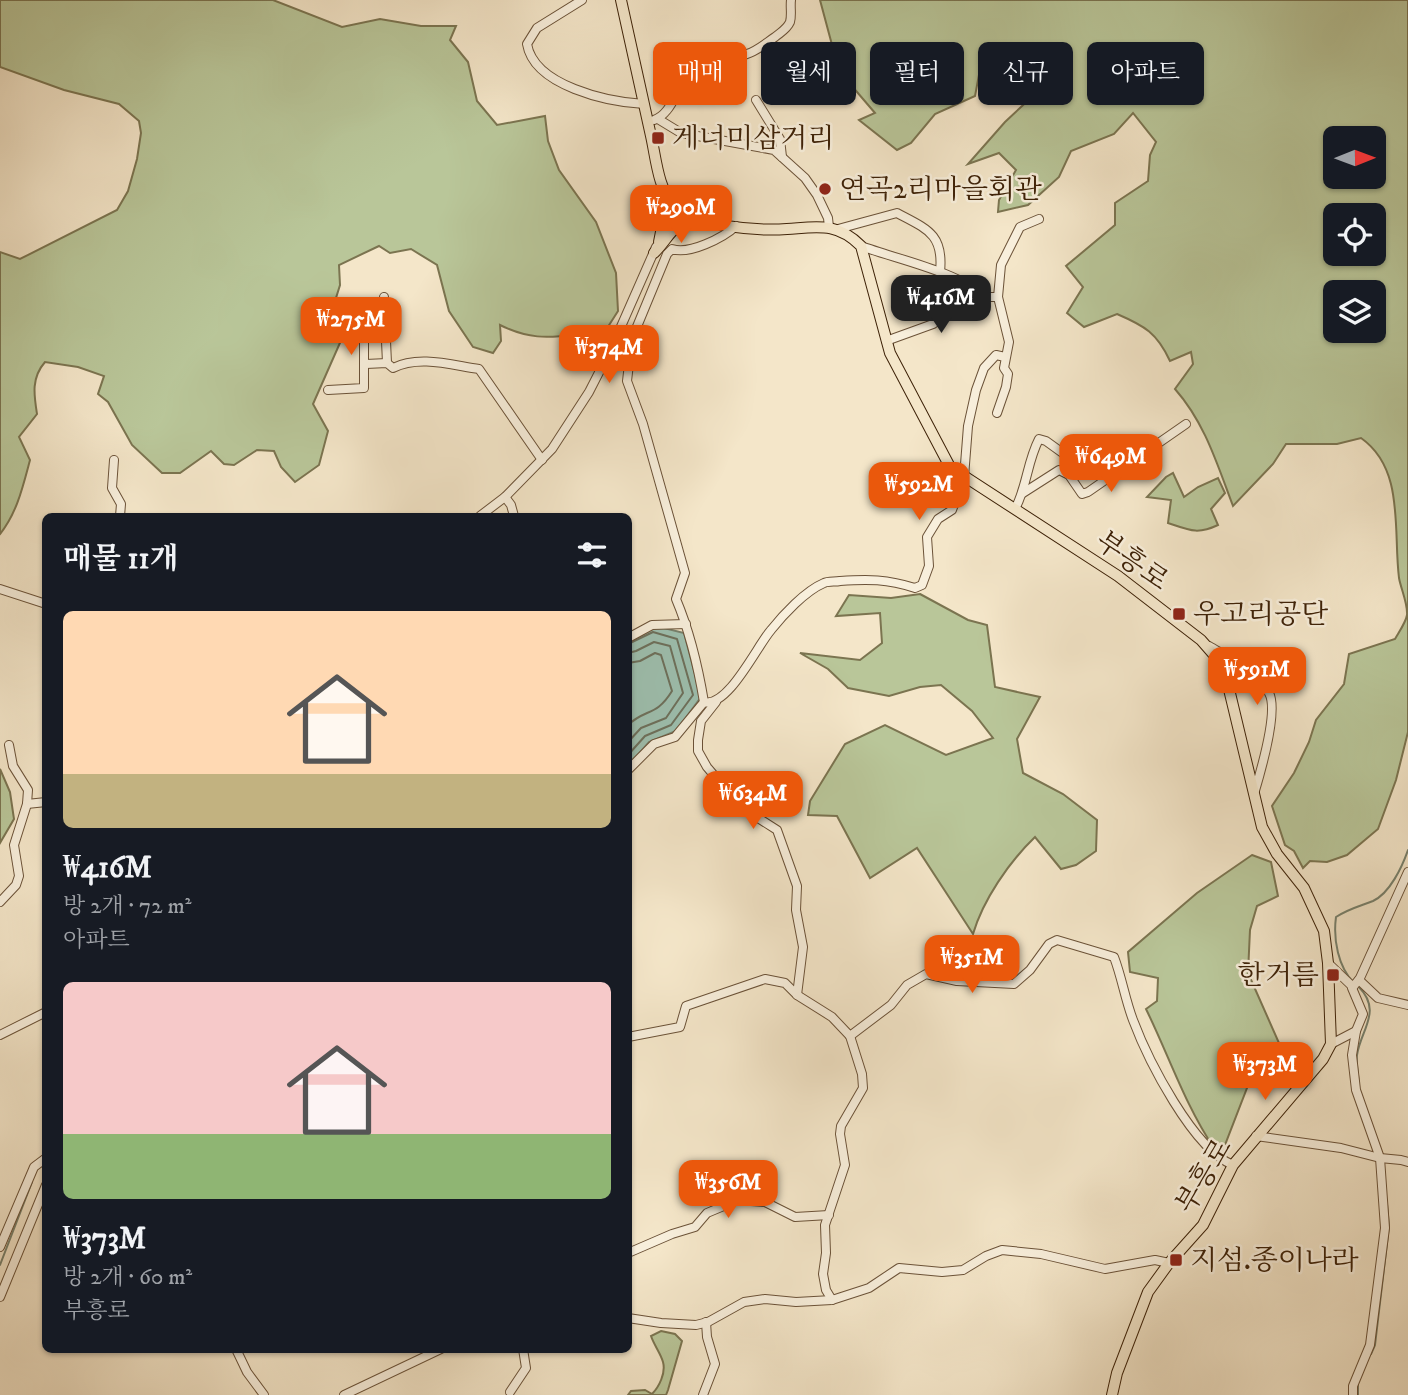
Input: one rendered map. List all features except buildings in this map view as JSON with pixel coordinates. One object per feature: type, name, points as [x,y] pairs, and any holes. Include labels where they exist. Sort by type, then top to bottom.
[{"type":"main road","points":[[621,0],[644,104],[653,120],[665,212],[659,242]]},
{"type":"main road","points":[[657,165],[668,197],[675,208],[702,220],[761,231],[833,228],[850,235],[861,246]]},
{"type":"main road","points":[[654,253],[676,226],[702,220]]},
{"type":"main road","name":"부흥로","points":[[861,246],[890,353],[950,467],[1118,576],[1201,640],[1215,656],[1228,685],[1262,827],[1277,854],[1304,888],[1324,932],[1331,1044],[1323,1059],[1233,1165],[1203,1225],[1169,1263],[1148,1292],[1117,1373],[1112,1395]]},
{"type":"street","points":[[582,0],[537,29],[527,44],[528,53],[542,69],[559,82],[612,102],[644,104]]},
{"type":"street","points":[[792,0],[789,25],[783,31],[750,54],[697,69],[685,79],[653,120],[681,133],[774,149],[805,178],[817,195],[833,228],[897,213],[936,237],[942,255],[940,272]]},
{"type":"street","points":[[756,100],[780,139],[782,157]]},
{"type":"street","points":[[484,513],[505,497],[552,449],[589,391],[612,347],[675,208]]},
{"type":"street","points":[[997,413],[1006,387],[1008,374],[1004,368],[1009,342],[992,297],[1009,245],[1020,227],[1039,219]]},
{"type":"street","points":[[632,766],[654,744],[675,737],[704,702],[699,668],[687,624],[676,598],[685,573],[643,424],[627,381],[631,347],[667,254],[672,249],[677,251],[703,245],[729,233],[736,226]]},
{"type":"street","points":[[861,246],[940,272],[992,297]]},
{"type":"street","points":[[384,297],[387,363]]},
{"type":"street","points":[[886,341],[933,324],[951,310],[992,297]]},
{"type":"street","points":[[328,390],[364,388],[364,316]]},
{"type":"street","points":[[797,995],[803,947],[796,910],[797,886],[777,830],[741,807],[707,767],[698,751],[701,721],[746,669],[765,637],[796,604],[824,583],[864,579],[890,580],[915,588],[922,585],[929,566],[927,537],[938,519],[952,510],[964,477],[968,426],[984,368],[996,355],[1005,357]]},
{"type":"street","points":[[366,364],[387,363],[393,368],[407,361],[437,362],[479,369],[542,460]]},
{"type":"street","points":[[1023,493],[1059,470],[1069,475],[1082,495],[1186,425]]},
{"type":"street","points":[[1015,509],[1023,493],[1031,455],[1040,439],[1064,454]]},
{"type":"street","points":[[114,460],[112,488],[121,504],[120,513]]},
{"type":"street","points":[[505,497],[513,513]]},
{"type":"street","points":[[0,589],[42,603]]},
{"type":"street","points":[[632,636],[652,625],[687,624]]},
{"type":"street","name":"부흥로","points":[[1201,640],[1243,668],[1269,693],[1272,704],[1265,754],[1253,795]]},
{"type":"street","points":[[704,702],[716,702]]},
{"type":"street","points":[[0,902],[16,885],[19,876],[14,845],[27,804],[28,790],[13,766],[9,745]]},
{"type":"street","points":[[27,804],[42,802]]},
{"type":"street","points":[[1353,1395],[1353,1386],[1370,1345],[1385,1228],[1384,1159],[1356,1090],[1352,1055],[1356,1031],[1363,1014],[1356,984],[1408,873]]},
{"type":"street","points":[[850,1036],[891,1005],[907,985],[926,974],[957,981],[1014,984],[1030,970],[1049,944],[1058,940],[1114,957],[1134,1022],[1165,1089],[1205,1146],[1233,1165]]},
{"type":"street","points":[[1328,964],[1378,998],[1408,1004]]},
{"type":"street","points":[[632,1036],[680,1027],[687,1006],[765,979],[785,983],[797,995],[832,1017],[850,1036],[862,1074],[863,1088],[841,1126],[845,1165],[825,1225],[823,1274],[826,1290],[832,1300]]},
{"type":"street","points":[[0,1035],[42,1014]]},
{"type":"street","points":[[1331,1044],[1356,1031]]},
{"type":"street","points":[[1256,1136],[1341,1148],[1408,1162]]},
{"type":"street","points":[[0,1247],[34,1167],[42,1161]]},
{"type":"street","points":[[0,1297],[42,1195]]},
{"type":"street","points":[[632,1251],[695,1227],[707,1213],[738,1200],[765,1202],[795,1217],[829,1215]]},
{"type":"street","points":[[632,1319],[680,1325],[706,1322],[744,1302],[765,1299],[796,1302],[832,1300],[869,1288],[899,1268],[942,1272],[963,1270],[986,1256],[1003,1250],[1041,1254],[1105,1269],[1155,1260],[1169,1263]]},
{"type":"street","points":[[702,1395],[715,1364],[706,1322]]},
{"type":"street","points":[[238,1353],[247,1372],[264,1395]]},
{"type":"street","points":[[344,1395],[433,1353]]},
{"type":"street","points":[[510,1392],[526,1367],[524,1353]]},
{"type":"shaded area","points":[[0,0],[273,0],[342,27],[380,19],[421,26],[456,26],[450,40],[468,62],[477,101],[497,125],[545,116],[548,141],[559,170],[596,222],[616,273],[618,311],[585,363],[576,335],[537,336],[519,333],[500,325],[501,341],[493,353],[473,347],[449,311],[437,265],[411,249],[390,253],[379,246],[339,265],[340,285],[331,314],[343,336],[313,404],[328,431],[319,465],[295,482],[281,467],[274,451],[257,450],[234,465],[224,464],[211,451],[180,473],[162,473],[132,445],[108,402],[98,394],[104,376],[78,367],[45,362],[36,380],[37,414],[19,437],[30,460],[15,508],[0,534],[0,252],[20,259],[117,210],[128,191],[141,133],[139,121],[119,104],[64,90],[0,67]]},
{"type":"shaded area","points":[[820,0],[1408,0],[1408,732],[1396,780],[1378,829],[1347,855],[1327,862],[1310,861],[1303,868],[1294,851],[1285,845],[1272,806],[1294,773],[1316,720],[1344,684],[1349,654],[1395,639],[1407,615],[1399,578],[1394,502],[1385,466],[1375,451],[1361,438],[1337,444],[1286,444],[1273,464],[1233,506],[1202,430],[1175,389],[1193,364],[1191,352],[1170,361],[1155,337],[1127,318],[1117,314],[1084,327],[1067,313],[1083,287],[1066,266],[1115,225],[1115,203],[1148,181],[1150,155],[1156,142],[1133,113],[1114,134],[1071,151],[1059,177],[1028,205],[998,212],[999,200],[1016,170],[999,153],[968,164],[1023,105],[1073,105],[1073,42],[978,42],[978,80],[975,96],[964,101],[964,42],[870,42],[870,105],[955,105],[935,114],[911,143],[897,150],[859,120],[875,113],[856,91],[856,42],[831,42]]},
{"type":"shaded area","points":[[1173,473],[1184,497],[1218,478],[1225,493],[1211,509],[1218,525],[1198,531],[1168,523],[1171,500],[1147,497]]},
{"type":"shaded area","points":[[920,594],[968,620],[987,625],[995,687],[1040,697],[1017,739],[1023,773],[1063,794],[1097,820],[1096,851],[1076,865],[1061,869],[1035,837],[998,882],[983,908],[973,934],[917,848],[870,878],[837,816],[808,815],[810,801],[845,744],[885,725],[946,755],[993,738],[972,711],[941,685],[920,687],[889,696],[848,688],[828,669],[800,653],[860,660],[882,643],[880,613],[836,616],[849,595],[891,598]]},
{"type":"shaded area","points":[[0,769],[10,792],[14,819],[0,843]]},
{"type":"shaded area","points":[[1252,855],[1271,862],[1278,896],[1257,906],[1250,930],[1248,973],[1283,1052],[1254,1070],[1223,1150],[1214,1148],[1194,1115],[1146,1009],[1157,1001],[1158,978],[1130,972],[1128,952],[1197,893]]},
{"type":"shaded area","points":[[661,1331],[675,1334],[682,1341],[666,1395],[628,1395],[631,1391],[645,1390],[652,1394],[659,1384],[664,1371],[663,1362],[651,1336]]},
{"type":"water","points":[[652,625],[684,633],[701,697],[676,731],[649,742],[632,761],[632,636]]},
{"type":"waterway","points":[[1354,983],[1344,969],[1338,952],[1336,917],[1373,901],[1385,892],[1399,871],[1408,850]]},
{"type":"waterway","points":[[1358,986],[1365,995],[1370,1012],[1357,1055],[1359,1083]]},
{"type":"waterway","points":[[0,1265],[32,1182]]},
{"type":"waterway","points":[[1371,1354],[1375,1345],[1389,1226],[1387,1204]]},
{"type":"waterway","points":[[1358,1385],[1358,1395]]},
{"type":"place","name":"게너미삼거리","points":[[658,138]]},
{"type":"place","name":"연곡2리마을회관","points":[[825,189]]},
{"type":"place","name":"우고리공단","points":[[1179,614]]},
{"type":"place","name":"한거름","points":[[1333,975]]},
{"type":"place","name":"지섬.종이나라","points":[[1176,1260]]}]
